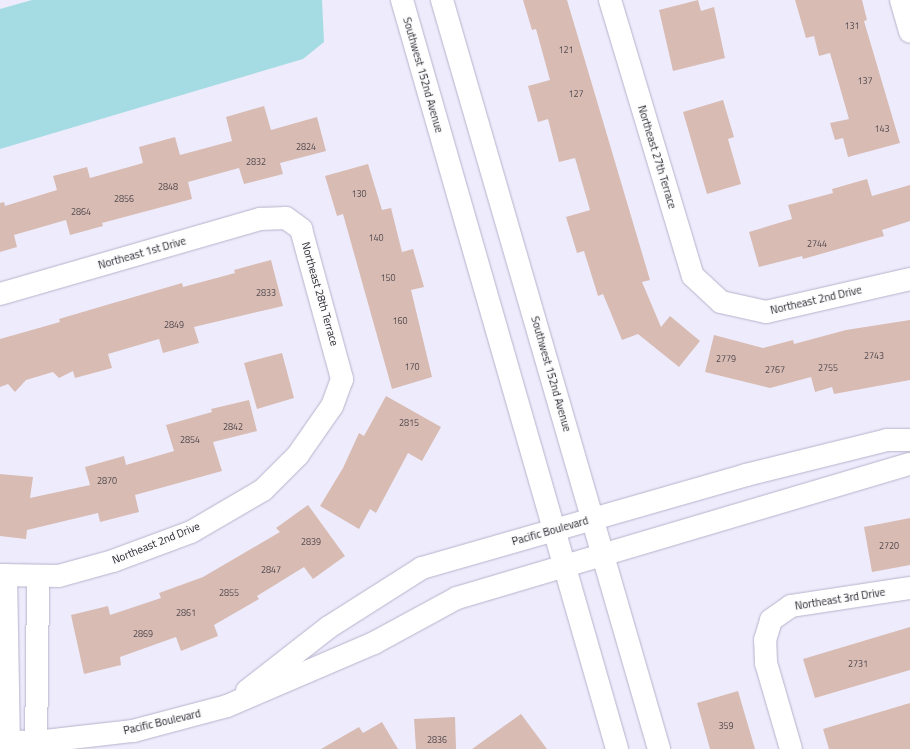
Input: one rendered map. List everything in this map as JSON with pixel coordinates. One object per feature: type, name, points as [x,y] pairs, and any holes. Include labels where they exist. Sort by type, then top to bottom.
[{"type":"street","name":"Southwest 152nd Avenue","points":[[402,0],[617,749]]},
{"type":"street","name":"Southwest 152nd Avenue","points":[[442,0],[659,749]]},
{"type":"street","name":"Northeast 27th Terrace","points":[[610,0],[693,276],[721,302]]},
{"type":"street","points":[[900,0],[910,32]]},
{"type":"street","name":"Northeast 1st Drive","points":[[0,294],[260,219],[286,218]]},
{"type":"street","name":"Northeast 28th Terrace","points":[[286,218],[301,229],[342,379]]},
{"type":"street","name":"Northeast 2nd Drive","points":[[721,302],[766,312],[910,279]]},
{"type":"street","name":"Northeast 2nd Drive","points":[[3,575],[59,576],[113,561],[191,532],[263,490],[298,455],[332,406],[342,379]]},
{"type":"street","name":"Pacific Boulevard","points":[[227,706],[329,627],[422,568],[746,475],[887,440],[910,440]]},
{"type":"street","name":"Pacific Boulevard","points":[[6,744],[36,746],[133,731],[227,706],[374,643],[457,598],[910,464]]},
{"type":"street","points":[[3,575],[7,637],[6,744]]},
{"type":"street","points":[[36,746],[38,576]]},
{"type":"street","name":"Northeast 3rd Drive","points":[[791,749],[766,663],[765,640],[771,620],[791,606],[910,588]]},
{"type":"street","points":[[7,637],[37,637]]},
{"type":"water","points":[[32,0],[322,0],[324,42],[303,59],[0,149],[0,9]]},
{"type":"building","points":[[523,0],[567,0],[650,280],[642,282],[661,327],[670,316],[700,341],[679,367],[638,334],[622,340],[603,294],[598,296],[584,251],[577,253],[566,217],[590,210],[575,158],[559,162],[548,119],[538,122],[528,86],[550,80],[536,29],[532,30]]},
{"type":"building","points":[[698,0],[701,11],[714,7],[725,58],[673,71],[659,10]]},
{"type":"building","points":[[795,0],[862,0],[867,20],[864,21],[900,143],[848,157],[843,138],[835,140],[830,123],[849,119],[830,53],[819,56],[814,36],[806,38]]},
{"type":"building","points":[[723,100],[734,137],[728,139],[741,184],[707,194],[683,112]]},
{"type":"building","points":[[264,106],[271,130],[317,117],[326,151],[280,163],[283,174],[244,184],[239,168],[188,182],[192,199],[102,223],[103,226],[70,235],[66,220],[14,235],[17,247],[0,252],[0,203],[4,202],[5,206],[57,190],[53,176],[87,167],[90,178],[143,163],[139,147],[175,137],[180,155],[232,141],[226,117]]},
{"type":"building","points":[[368,164],[382,210],[391,208],[402,252],[413,249],[424,287],[411,290],[432,377],[392,389],[343,214],[337,216],[325,176]]},
{"type":"building","points":[[867,179],[872,196],[910,185],[910,221],[882,230],[884,236],[803,259],[802,256],[759,267],[749,232],[792,219],[788,205],[833,193],[832,189]]},
{"type":"building","points":[[271,260],[283,306],[194,327],[199,343],[163,353],[159,339],[108,354],[112,368],[75,378],[73,371],[59,378],[53,372],[26,380],[15,392],[8,384],[0,387],[0,339],[60,322],[59,319],[103,306],[182,283],[183,287],[235,273],[234,270]]},
{"type":"building","points":[[910,320],[910,380],[834,394],[832,387],[815,392],[811,377],[770,388],[705,372],[714,335],[763,348],[793,340],[794,344],[846,330]]},
{"type":"building","points":[[282,353],[294,398],[257,409],[244,363]]},
{"type":"building","points":[[386,396],[441,427],[422,461],[408,453],[376,513],[370,509],[359,529],[320,506],[343,468],[359,433],[364,436]]},
{"type":"building","points":[[249,400],[257,431],[213,442],[222,471],[135,495],[139,512],[100,522],[98,513],[27,530],[26,539],[0,536],[0,474],[33,477],[30,498],[90,485],[85,467],[124,456],[126,465],[174,451],[166,425],[212,412],[211,409]]},
{"type":"building","points":[[308,505],[345,556],[313,579],[304,567],[257,596],[259,599],[214,625],[218,636],[181,651],[176,637],[120,657],[121,665],[84,674],[71,615],[108,606],[110,615],[161,598],[159,593],[203,577],[280,532],[276,528]]},
{"type":"building","points":[[910,518],[910,565],[872,572],[864,527]]},
{"type":"building","points":[[910,627],[910,670],[815,698],[803,659]]},
{"type":"building","points":[[738,691],[755,749],[710,749],[697,703]]},
{"type":"building","points":[[910,703],[910,749],[829,749],[823,729]]},
{"type":"building","points":[[521,714],[547,749],[472,749]]},
{"type":"building","points":[[455,717],[456,749],[416,749],[414,719]]},
{"type":"building","points":[[382,722],[398,749],[321,749],[359,727],[363,733]]}]
